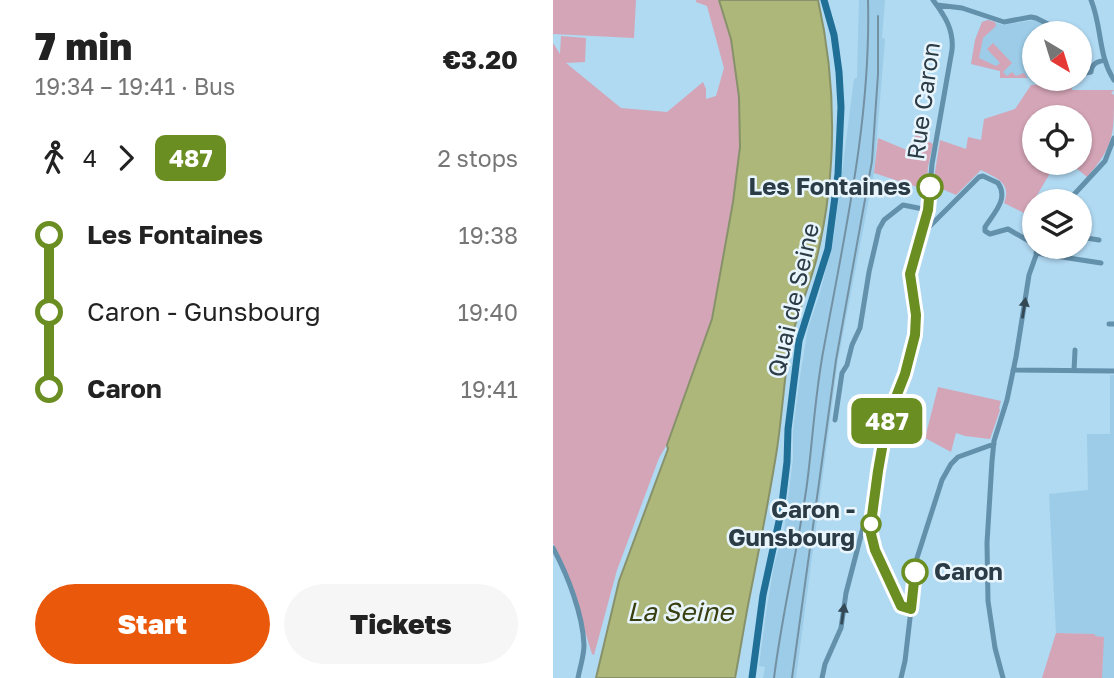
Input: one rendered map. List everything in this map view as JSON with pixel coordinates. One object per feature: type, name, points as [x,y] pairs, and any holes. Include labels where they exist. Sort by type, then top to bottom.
[{"type":"main road","name":"Quai de Seine","points":[[752,678],[763,595],[781,512],[787,429],[799,341],[828,248],[836,194],[841,107],[833,16],[826,0]]},
{"type":"street","points":[[1091,0],[1101,47],[1114,80]]},
{"type":"street","points":[[935,3],[962,8],[1005,22],[1031,17],[1042,21]]},
{"type":"street","name":"Rue Caron","points":[[911,609],[901,606],[875,550],[871,534],[887,420],[905,374],[915,335],[916,315],[910,274],[928,210],[932,164],[953,42],[947,22],[935,3]]},
{"type":"street","points":[[1092,66],[1105,60]]},
{"type":"street","points":[[1080,189],[1107,157],[1114,138]]},
{"type":"street","points":[[1107,157],[1114,160]]},
{"type":"street","points":[[923,229],[929,227],[983,176],[998,183],[1003,193],[985,231],[990,233],[1007,229],[1022,237]]},
{"type":"street","points":[[835,420],[842,373],[860,328],[880,225],[903,205],[928,210]]},
{"type":"street","points":[[1092,239],[1099,240]]},
{"type":"street","points":[[1003,678],[989,619],[987,593],[987,542],[994,444],[1007,400],[1029,275],[1035,259]]},
{"type":"street","points":[[1082,259],[1101,263]]},
{"type":"street","points":[[1075,350],[1075,370]]},
{"type":"street","points":[[1013,370],[1114,371]]},
{"type":"street","points":[[901,678],[917,558],[945,472],[960,456],[994,444]]},
{"type":"street","points":[[822,678],[825,664],[841,628],[846,593],[865,520],[873,513]]},
{"type":"street","points":[[553,548],[567,579],[582,628],[584,648],[578,678]]},
{"type":"shaded area","points":[[553,0],[636,0],[634,38],[553,34]]},
{"type":"shaded area","points":[[696,0],[719,0],[731,39],[739,97],[740,146],[733,202],[712,319],[669,441],[659,458],[617,570],[594,655],[570,583],[553,543],[553,43],[560,54],[561,36],[586,38],[585,62],[566,63],[621,108],[667,112],[703,82],[706,99],[716,96],[724,68],[707,6]]},
{"type":"shaded area","points":[[859,0],[885,0],[882,38],[885,39],[874,173],[838,360],[796,678],[763,678],[765,667],[759,666],[774,565],[784,531],[800,377],[808,328],[820,293],[834,235],[854,79],[857,78]]},
{"type":"shaded area","points":[[988,20],[1003,25],[1022,22],[1022,78],[1000,78],[1000,71],[971,64],[975,40],[982,22]]},
{"type":"shaded area","points":[[982,22],[995,22],[996,26],[983,38],[979,58],[996,66],[1000,63],[987,49],[993,43],[1012,63],[1003,72],[1007,76],[1012,72],[1016,76],[1022,74],[1022,78],[1000,78],[1000,71],[971,64],[975,40]]},
{"type":"shaded area","points":[[1114,90],[1111,93],[1114,95],[1114,109],[1111,139],[1103,157],[1092,171],[1092,105],[1022,105],[1022,175],[1049,175],[1041,189],[1022,189],[1022,212],[1004,203],[1004,186],[981,170],[956,195],[933,185],[940,140],[966,149],[968,137],[981,140],[984,119],[1015,109],[1027,91]]},
{"type":"shaded area","points":[[916,134],[933,144],[926,190],[874,173],[878,138],[909,151]]},
{"type":"shaded area","points":[[1110,375],[1114,375],[1114,678],[1102,678],[1103,637],[1094,634],[1056,633],[1049,494],[1088,490],[1087,434],[1110,434]]},
{"type":"shaded area","points":[[938,387],[1001,401],[990,439],[956,433],[951,452],[925,438]]},
{"type":"shaded area","points":[[1056,633],[1095,634],[1104,637],[1102,678],[1042,678]]},
{"type":"water","name":"La Seine","points":[[719,0],[818,0],[829,64],[832,128],[824,225],[814,269],[789,349],[777,449],[735,678],[596,678],[619,581],[712,319],[740,147],[739,97],[731,39]]},
{"type":"railway","points":[[774,678],[807,484],[821,364],[855,175],[865,88],[868,0]]},
{"type":"railway","points":[[792,678],[836,360],[872,161],[878,74],[878,16]]},
{"type":"bus line","name":"487","points":[[915,572],[911,609],[905,608],[901,606],[875,550],[871,523],[887,420],[905,374],[915,335],[916,315],[910,274],[928,210],[930,187]]},
{"type":"place","name":"Les Fontaines","points":[[930,187]]},
{"type":"place","name":"Caron - Gunsbourg","points":[[871,524]]},
{"type":"place","name":"Caron","points":[[915,572]]}]
